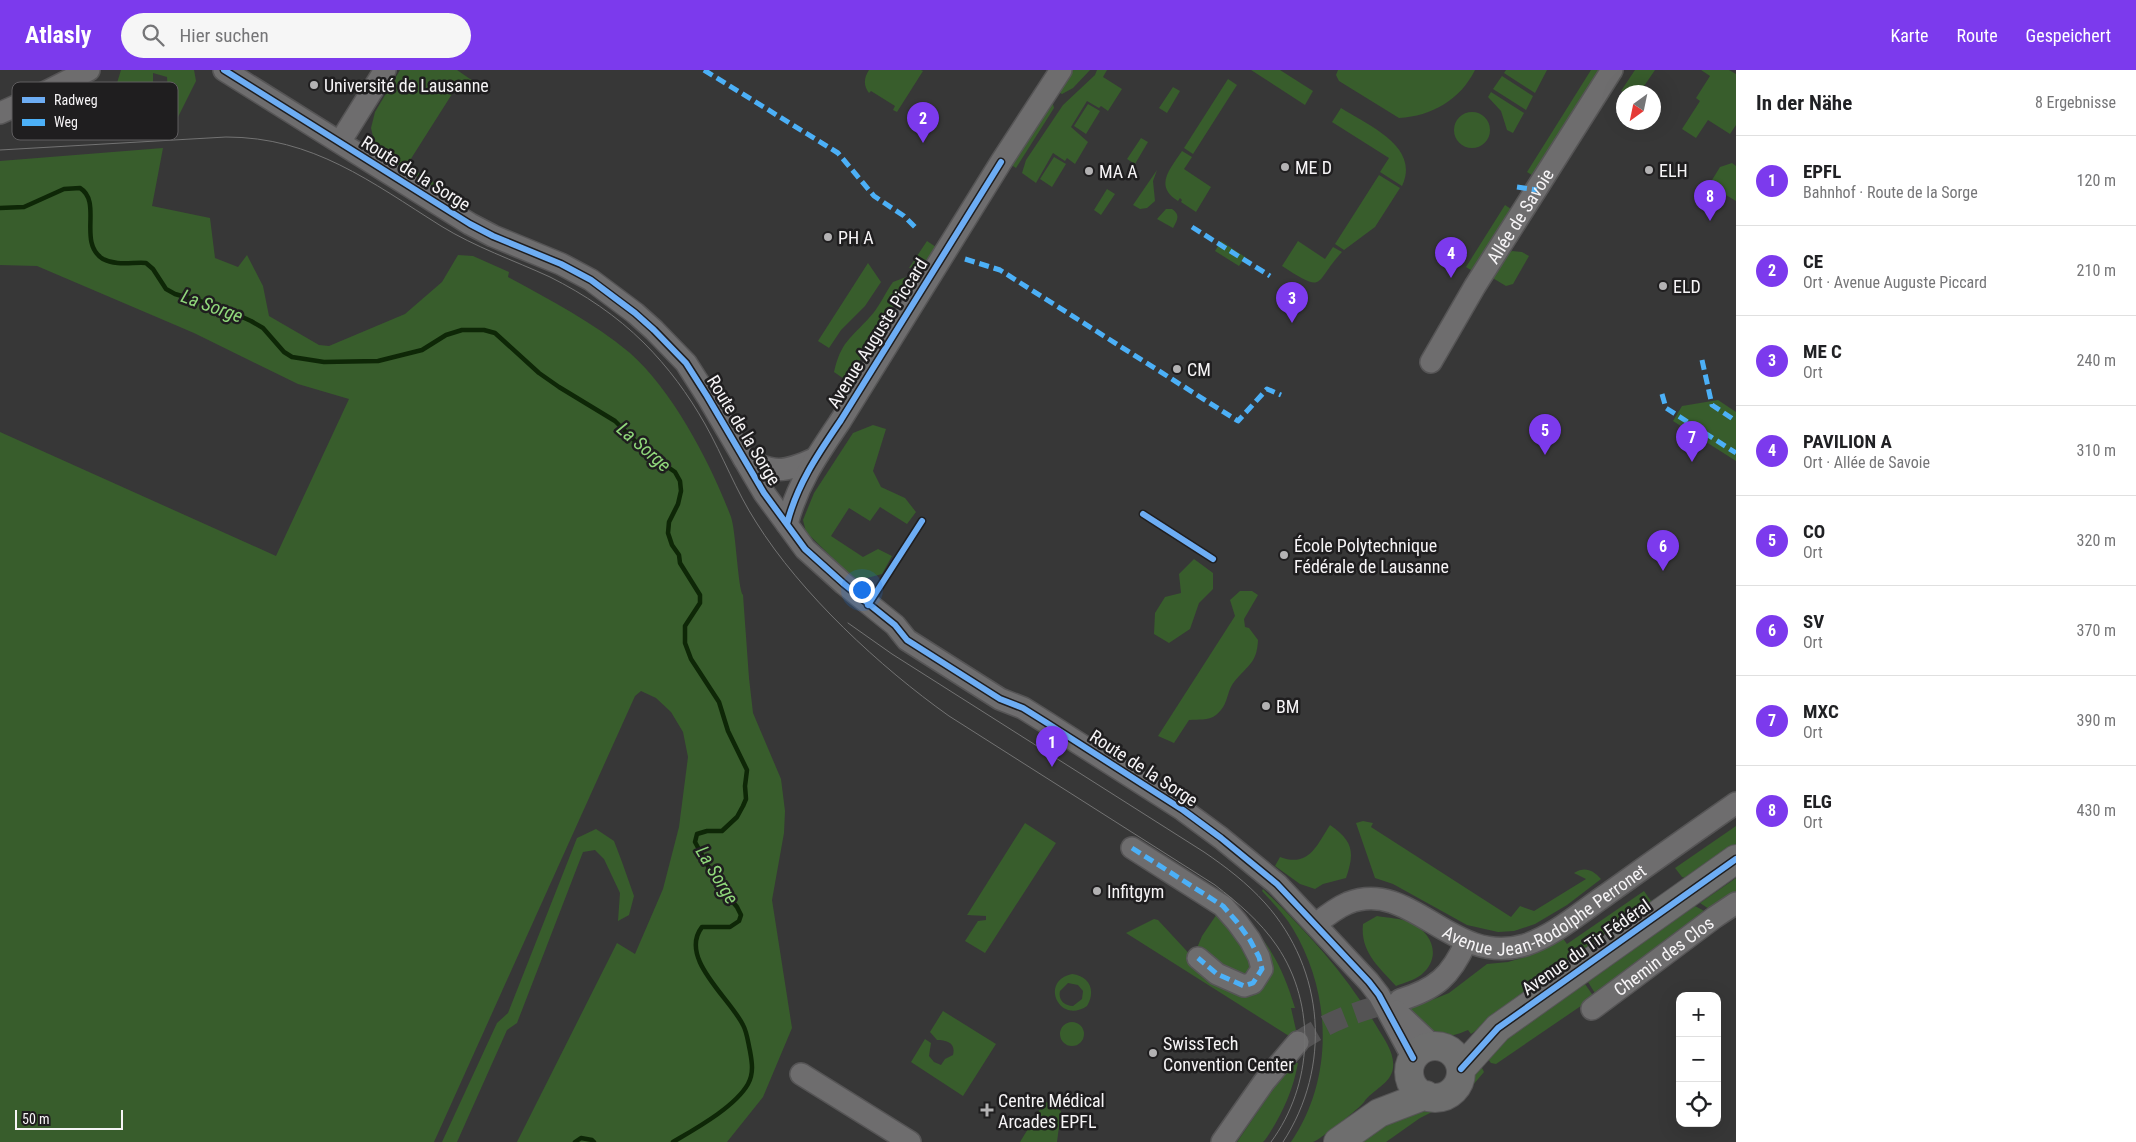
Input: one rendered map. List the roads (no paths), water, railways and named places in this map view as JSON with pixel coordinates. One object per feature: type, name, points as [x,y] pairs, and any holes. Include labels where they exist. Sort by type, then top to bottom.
[{"type":"main road","name":"Avenue du Tir Fédéral","points":[[1432,1058],[1498,1028],[1736,859]]},
{"type":"main road","points":[[1426,1096],[1412,1083],[1432,1058]]},
{"type":"main road","points":[[1379,1113],[1426,1096],[1438,1097],[1449,1093],[1458,1082],[1432,1058]]},
{"type":"main road","points":[[1338,1142],[1379,1113],[1432,1058]]},
{"type":"street","points":[[66,82],[89,70]]},
{"type":"street","name":"Route de la Sorge","points":[[224,70],[474,226],[561,264],[591,280],[622,303],[654,330],[686,363],[708,396],[764,493],[805,549],[868,606],[895,626],[917,633],[1005,689],[1023,708],[1183,810],[1277,884],[1316,924],[1432,1058]]},
{"type":"street","points":[[340,142],[386,70]]},
{"type":"street","name":"Avenue Auguste Piccard","points":[[787,524],[793,499],[814,459],[841,420],[1001,162],[1061,70]]},
{"type":"street","name":"Allée de Savoie","points":[[1431,362],[1475,286],[1527,188],[1612,70]]},
{"type":"street","points":[[0,113],[12,108]]},
{"type":"street","points":[[744,458],[776,471],[796,467],[814,459]]},
{"type":"street","name":"Avenue Jean-Rodolphe Perronet","points":[[1316,924],[1336,908],[1348,903],[1377,898],[1416,912],[1442,930],[1478,946],[1507,948],[1525,944],[1562,926],[1736,803]]},
{"type":"street","points":[[1132,848],[1223,906],[1255,948],[1262,966],[1261,973],[1253,983],[1244,986],[1217,974],[1198,958]]},
{"type":"street","name":"Chemin des Clos","points":[[1592,1009],[1736,903]]},
{"type":"street","points":[[1400,1000],[1419,994],[1449,974],[1457,963],[1466,942]]},
{"type":"street","points":[[1222,1142],[1264,1082],[1298,1042]]},
{"type":"street","points":[[801,1074],[910,1142]]},
{"type":"waterway","name":"La Sorge","points":[[0,208],[24,207],[64,189],[80,188],[87,194],[90,203],[92,243],[95,252],[103,259],[119,263],[146,263],[153,269],[166,289],[175,294],[220,307],[251,321],[263,328],[284,352],[292,357],[324,362],[378,361],[422,350],[446,335],[462,330],[484,330],[495,333],[539,373],[615,421],[645,451],[675,472],[680,481],[681,491],[678,504],[669,522],[668,533],[672,545],[679,555],[680,563],[700,595],[700,603],[685,626],[685,643],[691,659],[719,702],[728,731],[747,770],[746,799],[737,817],[722,831],[707,831],[697,834],[695,842],[717,883],[737,907],[741,915],[739,921],[730,927],[702,927],[696,939],[696,952],[709,978],[737,1014],[744,1028],[752,1068],[748,1084],[734,1101],[714,1117],[673,1142]]},
{"type":"waterway","name":"La Sorge","points":[[575,1142],[581,1138],[594,1142]]},
{"type":"tunnel","points":[[1298,1042],[1323,1027],[1347,1016],[1400,1000]]},
{"type":"tram line","points":[[178,140],[226,137],[257,139],[286,145],[340,165],[454,234],[550,277],[588,298],[634,333],[677,381],[692,402],[718,448],[742,498],[774,549],[795,576],[869,652],[949,716],[1215,885],[1263,928],[1277,946],[1290,969],[1299,994],[1304,1019],[1305,1045],[1302,1070],[1295,1096],[1285,1120],[1271,1142]]},
{"type":"tram line","points":[[0,150],[174,140]]},
{"type":"tram line","points":[[848,623],[892,654],[1204,852],[1236,876],[1265,903],[1285,929],[1300,958],[1310,988],[1315,1020],[1315,1051],[1309,1082],[1299,1113],[1283,1142]]},
{"type":"place","name":"Université de Lausanne","points":[[314,85]]},
{"type":"place","name":"CE","points":[[923,143]]},
{"type":"place","name":"ME D","points":[[1285,167]]},
{"type":"place","name":"ELH","points":[[1649,170]]},
{"type":"place","name":"MA A","points":[[1089,171]]},
{"type":"place","name":"ELG","points":[[1710,221]]},
{"type":"place","name":"PH A","points":[[828,237]]},
{"type":"place","name":"PAVILION A","points":[[1451,278]]},
{"type":"place","name":"ELD","points":[[1663,286]]},
{"type":"place","name":"ME C","points":[[1292,323]]},
{"type":"place","name":"CM","points":[[1177,369]]},
{"type":"place","name":"CO","points":[[1545,455]]},
{"type":"place","name":"MXC","points":[[1692,462]]},
{"type":"place","name":"École Polytechnique Fédérale de Lausanne","points":[[1284,555]]},
{"type":"place","name":"SV","points":[[1663,571]]},
{"type":"place","name":"BM","points":[[1266,706]]},
{"type":"place","name":"EPFL","points":[[1052,767]]},
{"type":"place","name":"Infitgym","points":[[1097,891]]},
{"type":"place","name":"SwissTech Convention Center","points":[[1153,1053]]},
{"type":"place","name":"Centre Médical Arcades EPFL","points":[[987,1110]]}]
